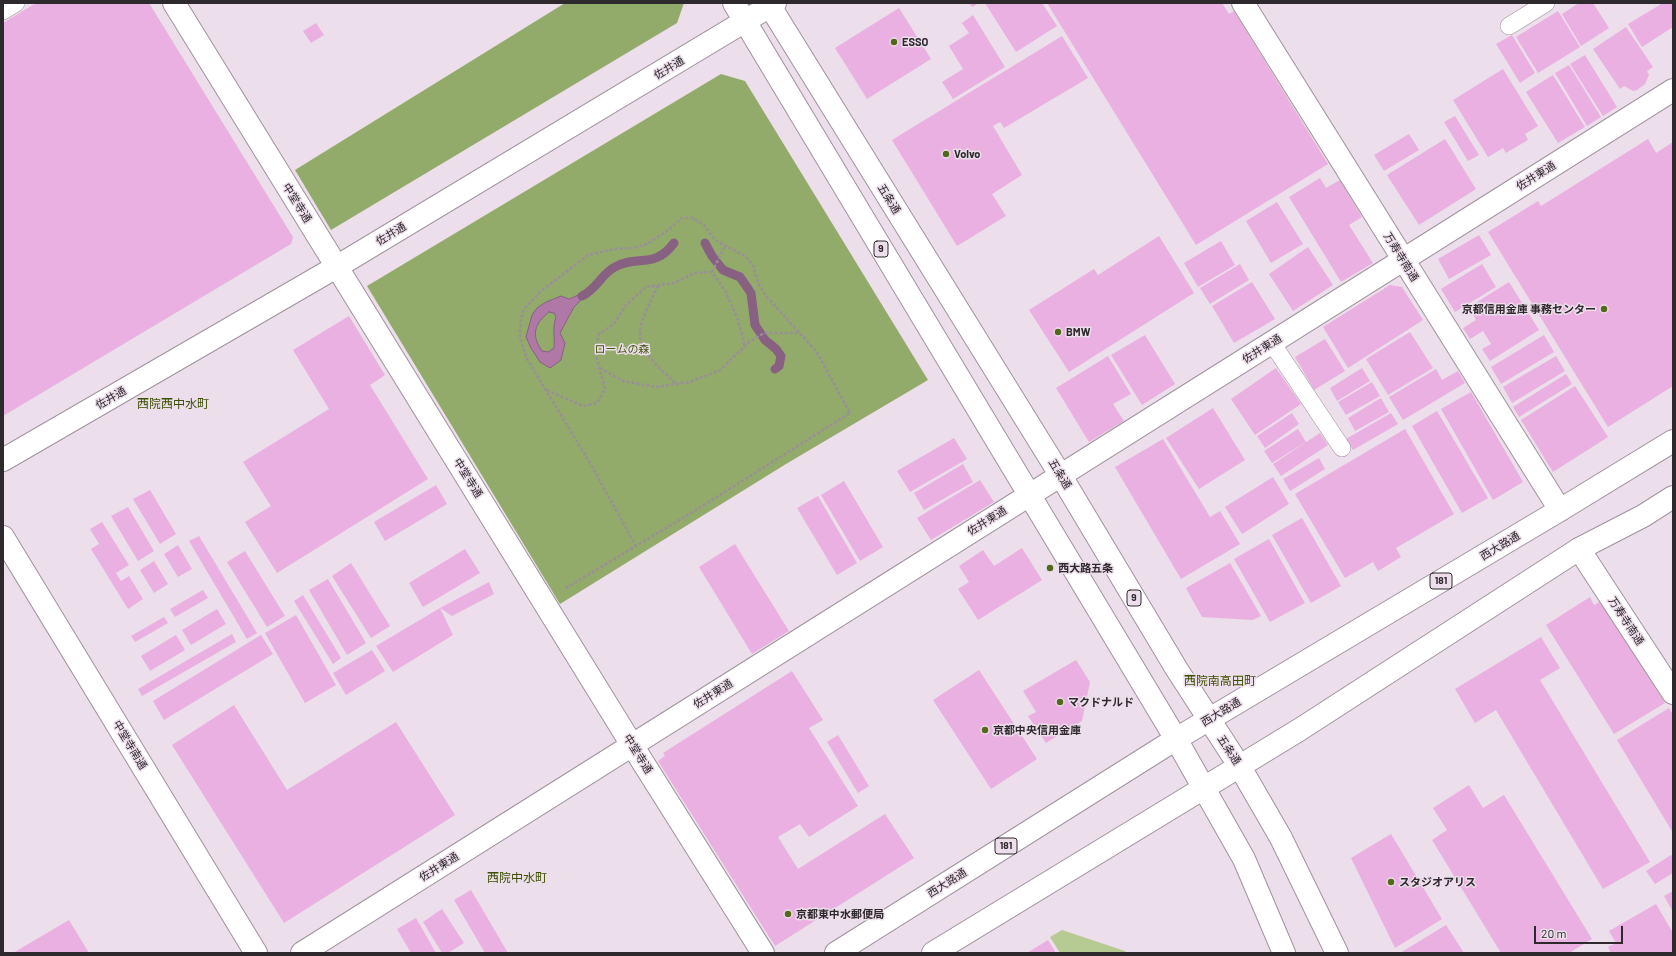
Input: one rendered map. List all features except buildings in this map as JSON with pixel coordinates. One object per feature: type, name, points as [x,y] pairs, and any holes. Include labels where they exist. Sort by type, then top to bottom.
[{"type":"main road","name":"中堂寺通","points":[[174,3],[762,953]]},
{"type":"main road","name":"9","points":[[734,3],[1176,739],[1244,859],[1284,953]]},
{"type":"main road","name":"佐井通","points":[[3,460],[338,266],[745,22],[771,4]]},
{"type":"main road","name":"五条通","points":[[771,4],[1209,719],[1240,767],[1281,838],[1337,953]]},
{"type":"main road","name":"万寿寺南通","points":[[1244,4],[1560,510]]},
{"type":"main road","name":"佐井東通","points":[[302,953],[1673,90]]},
{"type":"main road","name":"西大路通","points":[[836,953],[1176,739],[1673,441]]},
{"type":"main road","points":[[933,953],[1306,726],[1579,548],[1643,516],[1673,497]]},
{"type":"main road","name":"中堂寺南通","points":[[3,537],[256,953]]},
{"type":"main road","name":"万寿寺南通","points":[[1579,548],[1673,693]]},
{"type":"lane","points":[[3,11],[16,3]]},
{"type":"lane","points":[[1509,26],[1546,3]]},
{"type":"lane","points":[[1272,343],[1342,448]]},
{"type":"path","points":[[587,575],[636,546],[850,414],[816,351],[766,296],[758,283],[753,265],[745,256],[715,240],[704,225],[693,218],[682,218],[667,231],[647,244],[633,248],[615,249],[588,255],[541,291],[524,309],[521,318],[520,337],[528,358],[590,463],[636,546]]},
{"type":"path","points":[[712,272],[725,246]]},
{"type":"path","points":[[547,390],[584,406],[598,403],[605,389],[595,352],[599,334],[614,324],[626,305],[646,287],[674,283],[695,273],[712,272]]},
{"type":"path","points":[[712,272],[726,292],[738,320],[744,347]]},
{"type":"path","points":[[658,286],[640,332],[643,346],[654,362],[676,384]]},
{"type":"path","points":[[600,368],[623,381],[656,387],[690,382],[720,370],[744,347],[764,333],[800,333]]},
{"type":"green space","points":[[565,3],[684,3],[677,23],[331,230],[295,170]]},
{"type":"green space","name":"ロームの森","points":[[721,74],[745,81],[928,380],[786,464],[560,604],[367,286]]},
{"type":"green space","points":[[1062,930],[1125,951],[1126,953],[1060,953],[1050,937]]},
{"type":"shaded area","points":[[581,294],[583,298],[574,307],[560,333],[565,343],[561,360],[550,368],[540,362],[526,337],[532,315],[537,308],[546,302],[561,296],[569,299]],"holes":[[[549,312],[554,313],[556,317],[554,329],[554,348],[548,352],[542,351],[535,335],[537,325]]]},
{"type":"waterway","points":[[582,296],[592,289],[606,273],[615,267],[623,263],[652,259],[667,251],[674,243]]},
{"type":"waterway","points":[[705,243],[712,256],[723,270],[740,277],[751,293],[755,325],[765,340],[776,349],[781,356],[779,366],[775,369]]},
{"type":"place","name":"ESSO","points":[[894,42]]},
{"type":"place","name":"Volvo","points":[[946,154]]},
{"type":"place","name":"京都信用金庫 事務センター","points":[[1604,309]]},
{"type":"place","name":"BMW","points":[[1058,332]]},
{"type":"place","name":"西大路五条","points":[[1050,568]]},
{"type":"place","name":"マクドナルド","points":[[1060,702]]},
{"type":"place","name":"京都中央信用金庫","points":[[985,730]]},
{"type":"place","name":"スタジオアリス","points":[[1391,882]]},
{"type":"place","name":"京都東中水郵便局","points":[[788,914]]},
{"type":"district","name":"西院西中水町","points":[[173,404]]},
{"type":"district","name":"西院南高田町","points":[[1220,681]]},
{"type":"district","name":"西院中水町","points":[[517,878]]}]
